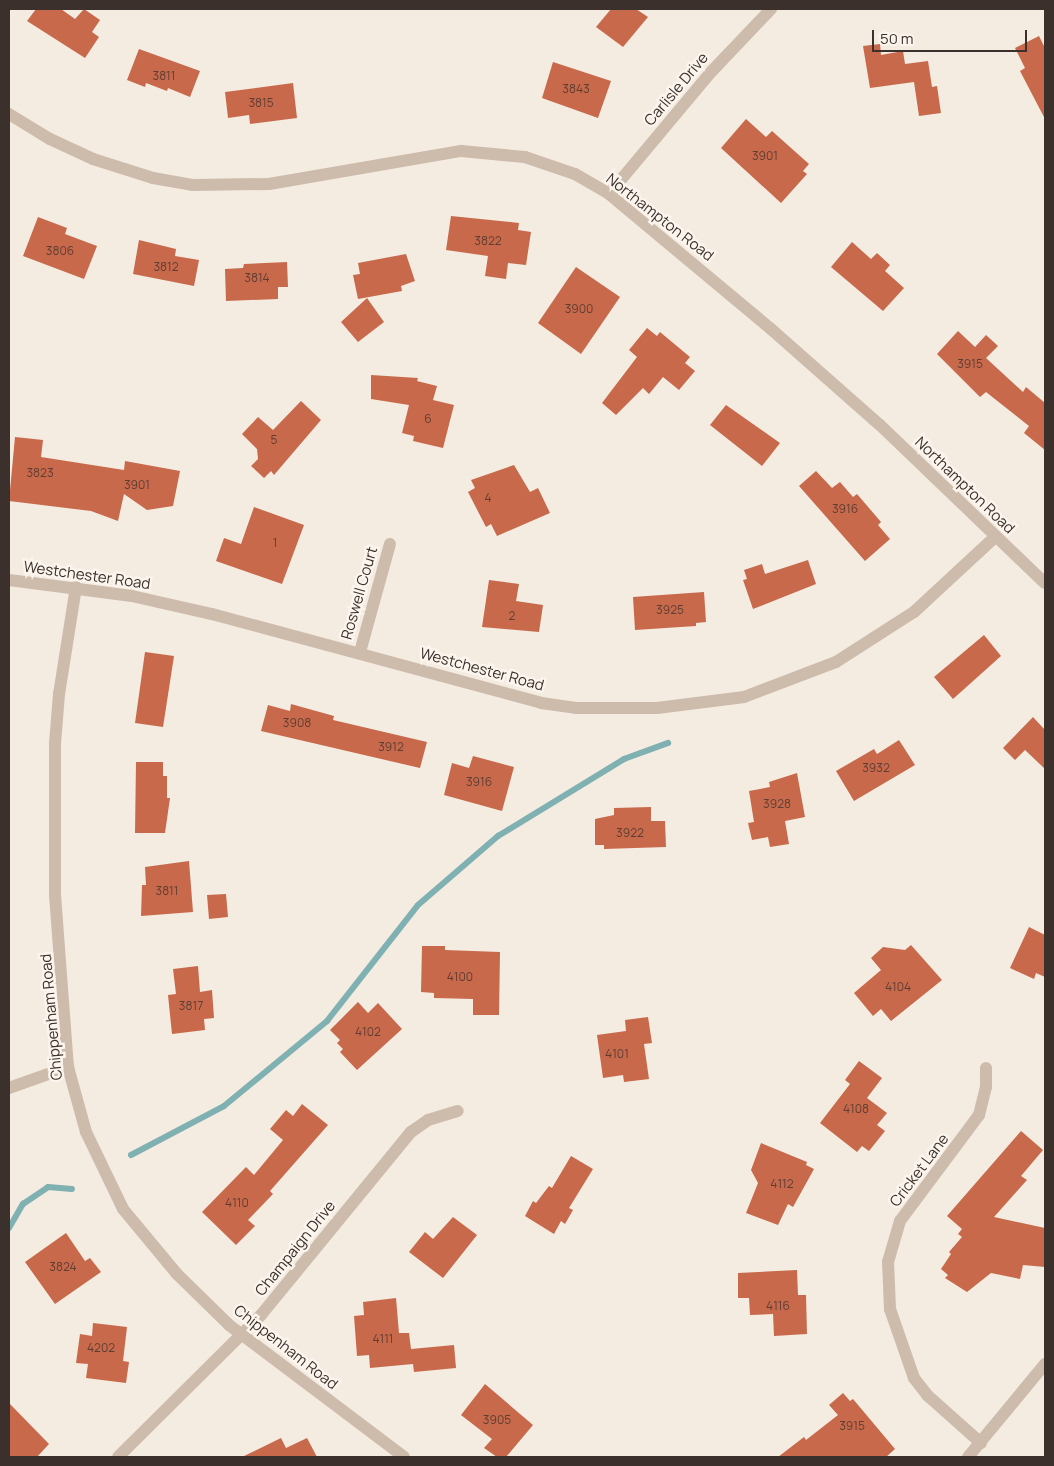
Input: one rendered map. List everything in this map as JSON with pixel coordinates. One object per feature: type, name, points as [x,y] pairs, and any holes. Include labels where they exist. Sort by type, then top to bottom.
[{"type":"street","name":"Carlisle Drive","points":[[609,194],[712,71],[771,9]]},
{"type":"street","name":"Northampton Road","points":[[9,114],[50,139],[93,159],[170,182],[233,187],[269,184],[427,155],[495,152],[548,163],[609,194],[786,342],[880,425],[1045,583]]},
{"type":"street","name":"Westchester Road","points":[[9,580],[76,587],[212,614],[360,652],[510,696],[576,708],[657,708],[717,702],[778,685],[836,662],[870,643],[914,612],[995,537]]},
{"type":"street","name":"Roswell Court","points":[[360,652],[390,544]]},
{"type":"street","name":"Chippenham Road","points":[[76,587],[59,694],[55,744],[55,895],[68,1067],[86,1132],[123,1209],[177,1274],[241,1335],[404,1457]]},
{"type":"street","points":[[9,1088],[68,1067]]},
{"type":"street","name":"Cricket Lane","points":[[980,1443],[928,1396],[914,1378],[890,1309],[888,1262],[900,1221],[922,1189],[979,1116],[986,1087],[986,1068]]},
{"type":"street","name":"Champaign Drive","points":[[118,1457],[241,1335],[411,1132],[428,1120],[458,1112]]},
{"type":"street","points":[[968,1457],[1045,1364]]},
{"type":"building","points":[[36,9],[61,9],[75,19],[84,9],[100,20],[92,32],[99,37],[85,58],[27,21]]},
{"type":"building","points":[[611,9],[636,9],[648,17],[623,47],[596,27]]},
{"type":"building","points":[[1039,36],[1045,48],[1045,119],[1020,71],[1025,68],[1015,48]]},
{"type":"building","points":[[880,44],[881,55],[903,51],[905,64],[928,61],[932,87],[937,86],[941,113],[919,116],[914,82],[870,88],[863,46]]},
{"type":"building","points":[[139,49],[200,71],[190,97],[168,88],[167,91],[146,83],[145,87],[127,80]]},
{"type":"building","points":[[553,62],[611,81],[598,118],[542,98]]},
{"type":"building","points":[[293,83],[297,118],[250,124],[249,115],[228,118],[225,92]]},
{"type":"building","points":[[746,119],[766,137],[772,131],[809,164],[803,171],[807,174],[781,203],[721,148]]},
{"type":"building","points":[[451,216],[519,223],[518,230],[531,232],[526,265],[508,263],[506,279],[485,276],[488,256],[446,250]]},
{"type":"building","points":[[38,217],[67,228],[65,234],[97,246],[84,279],[23,256]]},
{"type":"building","points":[[139,240],[176,249],[175,256],[199,260],[194,286],[133,274]]},
{"type":"building","points":[[852,242],[871,259],[877,253],[890,265],[885,271],[904,288],[883,311],[831,267]]},
{"type":"building","points":[[406,254],[415,281],[401,286],[402,291],[358,299],[353,275],[360,274],[358,263]]},
{"type":"building","points":[[287,262],[288,287],[278,287],[278,299],[226,301],[225,269],[243,268],[244,264]]},
{"type":"building","points":[[576,267],[620,297],[581,354],[538,323]]},
{"type":"building","points":[[367,298],[384,322],[358,342],[341,322]]},
{"type":"building","points":[[647,328],[657,336],[660,332],[690,357],[685,363],[695,371],[679,390],[663,377],[649,394],[643,388],[616,415],[602,403],[637,357],[629,350]]},
{"type":"building","points":[[958,331],[975,347],[986,335],[998,346],[986,358],[1023,392],[1026,387],[1045,403],[1045,450],[1024,433],[1029,426],[986,392],[980,397],[937,354]]},
{"type":"building","points":[[371,375],[418,378],[417,381],[437,386],[433,400],[454,405],[443,448],[413,441],[414,436],[402,433],[409,405],[371,399]]},
{"type":"building","points":[[301,401],[321,420],[274,475],[271,471],[264,478],[251,466],[258,459],[257,449],[242,434],[258,417],[273,430]]},
{"type":"building","points":[[726,405],[780,443],[762,466],[710,425]]},
{"type":"building","points":[[15,437],[43,440],[41,457],[124,470],[125,461],[180,471],[173,506],[147,510],[124,494],[118,521],[91,511],[9,501]]},
{"type":"building","points":[[514,465],[530,492],[538,488],[550,513],[497,536],[491,524],[486,527],[468,492],[475,488],[471,480]]},
{"type":"building","points":[[816,471],[832,488],[840,482],[853,497],[857,494],[881,522],[878,525],[890,539],[865,561],[799,486]]},
{"type":"building","points":[[254,507],[304,525],[282,584],[216,561],[224,538],[241,544]]},
{"type":"building","points":[[808,560],[816,584],[753,609],[743,580],[747,579],[744,570],[762,564],[765,574]]},
{"type":"building","points":[[489,580],[519,584],[516,601],[543,605],[539,632],[482,627]]},
{"type":"building","points":[[704,592],[706,622],[696,623],[696,626],[635,630],[633,597]]},
{"type":"building","points":[[984,635],[1001,656],[953,699],[934,677]]},
{"type":"building","points":[[145,652],[174,656],[163,727],[135,723]]},
{"type":"building","points":[[291,704],[334,716],[333,720],[427,742],[420,768],[261,731],[268,705],[290,711]]},
{"type":"building","points":[[1033,717],[1045,730],[1045,769],[1025,750],[1015,760],[1003,748]]},
{"type":"building","points":[[899,740],[915,765],[854,801],[836,771],[874,749],[877,754]]},
{"type":"building","points":[[473,756],[514,767],[502,811],[444,795],[452,763],[469,768]]},
{"type":"building","points":[[136,762],[163,762],[163,776],[167,776],[167,798],[170,798],[165,833],[135,833]]},
{"type":"building","points":[[797,773],[805,817],[785,821],[789,844],[770,847],[768,837],[752,840],[748,823],[754,822],[749,791],[770,787],[769,782]]},
{"type":"building","points":[[651,807],[651,821],[665,821],[666,847],[604,849],[604,845],[595,845],[595,819],[614,815],[614,808]]},
{"type":"building","points":[[189,861],[193,912],[141,916],[142,885],[146,885],[145,867]]},
{"type":"building","points":[[226,894],[228,917],[209,919],[207,895]]},
{"type":"building","points":[[1029,927],[1045,935],[1045,977],[1036,973],[1034,979],[1010,968]]},
{"type":"building","points":[[911,945],[942,980],[891,1021],[881,1009],[873,1016],[854,993],[881,970],[871,958],[883,947],[905,950]]},
{"type":"building","points":[[422,946],[445,946],[445,950],[500,952],[499,1015],[473,1015],[473,999],[434,998],[434,993],[421,992]]},
{"type":"building","points":[[198,966],[200,992],[212,990],[214,1018],[204,1019],[205,1030],[172,1034],[168,995],[176,994],[173,969]]},
{"type":"building","points":[[358,1002],[368,1013],[378,1003],[402,1029],[357,1070],[340,1052],[343,1049],[337,1043],[340,1040],[330,1030]]},
{"type":"building","points":[[648,1017],[652,1043],[644,1044],[649,1079],[624,1082],[623,1075],[603,1078],[597,1035],[626,1031],[625,1020]]},
{"type":"building","points":[[859,1061],[882,1078],[867,1098],[887,1113],[877,1125],[885,1131],[869,1151],[862,1146],[857,1152],[820,1123],[850,1084],[845,1080]]},
{"type":"building","points":[[302,1104],[328,1125],[270,1191],[273,1194],[248,1220],[255,1226],[236,1245],[202,1212],[246,1167],[254,1175],[283,1140],[270,1129],[286,1110],[293,1116]]},
{"type":"building","points":[[1021,1131],[1043,1150],[1021,1176],[1027,1180],[994,1217],[1045,1228],[1045,1267],[1023,1265],[1020,1279],[991,1273],[967,1292],[945,1278],[948,1275],[941,1269],[951,1254],[949,1252],[962,1237],[958,1234],[962,1229],[947,1216]]},
{"type":"building","points":[[761,1143],[807,1162],[806,1165],[814,1169],[793,1207],[788,1204],[778,1225],[746,1213],[758,1183],[751,1170]]},
{"type":"building","points":[[571,1156],[593,1169],[569,1208],[573,1210],[565,1224],[561,1221],[554,1234],[525,1216],[533,1201],[536,1203],[549,1186],[552,1188]]},
{"type":"building","points":[[453,1217],[477,1235],[443,1278],[409,1252],[425,1232],[433,1239]]},
{"type":"building","points":[[66,1233],[85,1261],[90,1258],[101,1272],[55,1304],[25,1262]]},
{"type":"building","points":[[797,1270],[798,1295],[806,1295],[807,1334],[774,1336],[773,1314],[750,1315],[749,1298],[738,1298],[738,1273]]},
{"type":"building","points":[[396,1298],[399,1333],[409,1333],[411,1349],[454,1345],[456,1368],[414,1372],[413,1364],[370,1368],[369,1355],[357,1356],[354,1316],[364,1315],[363,1302]]},
{"type":"building","points":[[93,1323],[127,1327],[123,1361],[129,1362],[126,1383],[86,1378],[88,1364],[76,1363],[80,1334],[92,1336]]},
{"type":"building","points":[[485,1384],[533,1425],[506,1457],[497,1457],[484,1448],[492,1439],[461,1415]]},
{"type":"building","points":[[843,1393],[850,1401],[853,1399],[895,1449],[886,1457],[778,1457],[804,1437],[806,1440],[838,1415],[829,1405]]},
{"type":"building","points":[[9,1403],[49,1444],[37,1457],[9,1457]]},
{"type":"building","points":[[281,1438],[286,1448],[307,1438],[317,1457],[242,1457]]},
{"type":"waterway","points":[[131,1155],[224,1106],[327,1021],[418,905],[498,836],[624,759],[668,743]]},
{"type":"waterway","points":[[9,1228],[23,1204],[48,1187],[72,1189]]}]
